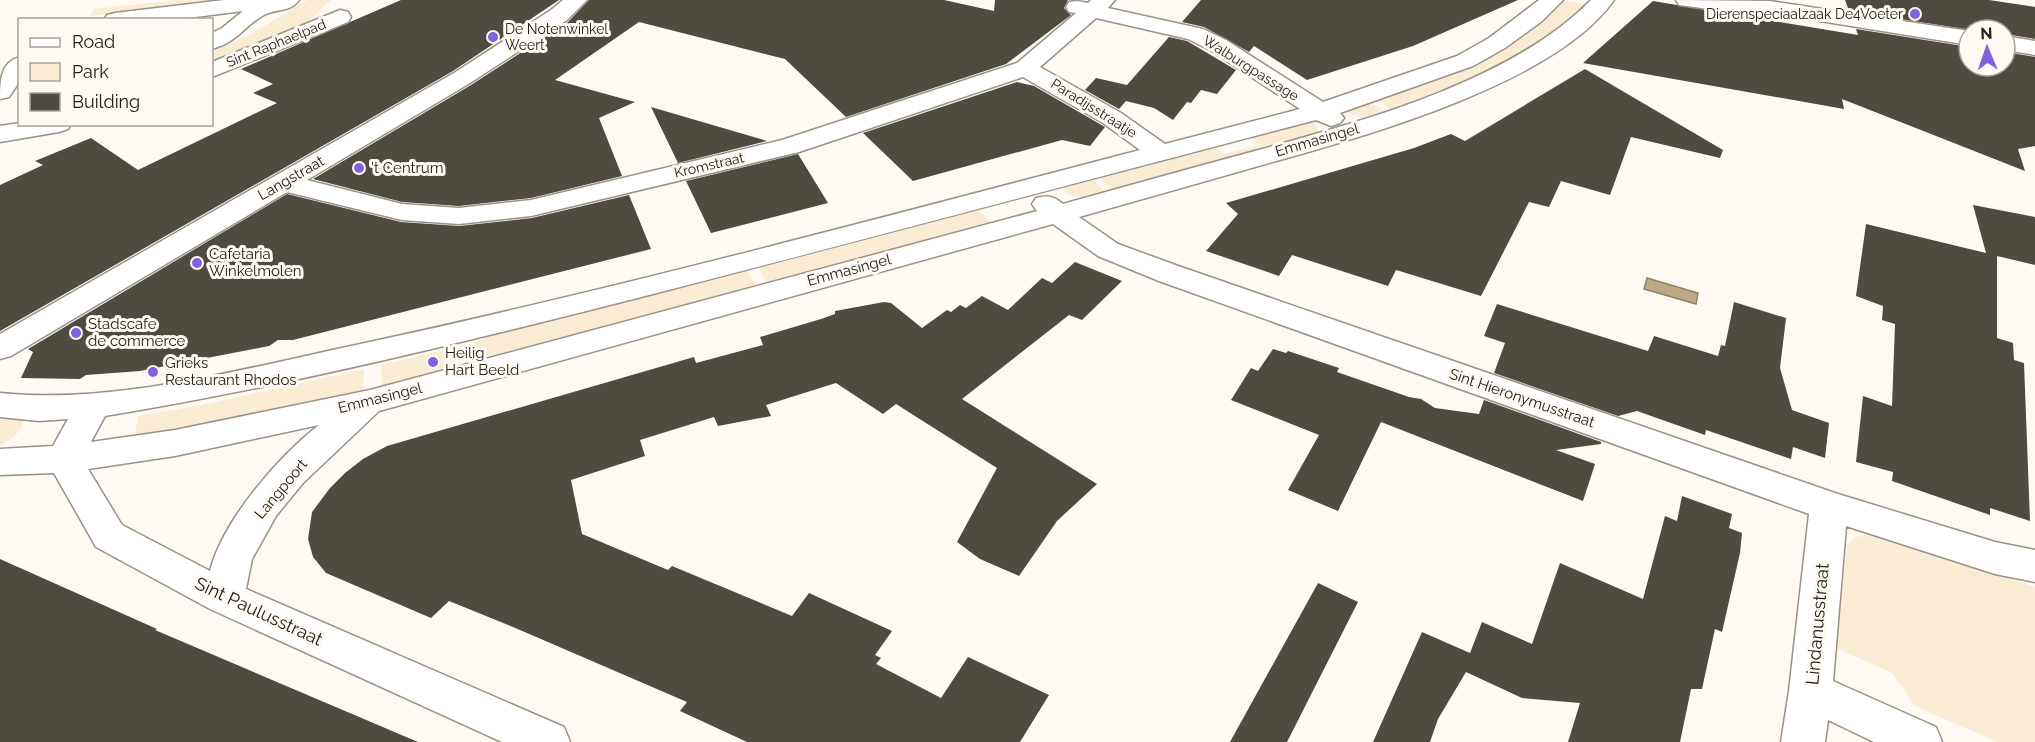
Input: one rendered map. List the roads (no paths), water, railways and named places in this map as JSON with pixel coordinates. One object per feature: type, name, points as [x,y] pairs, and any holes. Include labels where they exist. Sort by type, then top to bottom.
[{"type":"street","points":[[132,18],[255,4],[285,3],[288,0]]},
{"type":"street","name":"Langstraat","points":[[0,348],[462,78],[559,15],[576,0]]},
{"type":"street","name":"Emmasingel","points":[[93,406],[211,387],[452,335],[748,261],[1320,111],[1465,61],[1506,36],[1534,16],[1551,0]]},
{"type":"street","name":"Emmasingel","points":[[64,459],[175,443],[370,402],[1350,132],[1431,103],[1536,55],[1578,26],[1603,0]]},
{"type":"street","points":[[1687,0],[1742,8],[1763,2],[1957,36]]},
{"type":"street","points":[[213,42],[230,33],[255,4]]},
{"type":"street","name":"Kromstraat","points":[[284,183],[402,212],[459,216],[531,208],[790,146],[1025,68],[1090,6]]},
{"type":"street","name":"Walburgpassage","points":[[1090,6],[1196,34],[1218,45],[1350,132]]},
{"type":"street","name":"Sint Raphaelpad","points":[[213,69],[340,17]]},
{"type":"street","points":[[2017,45],[2035,48]]},
{"type":"street","points":[[0,92],[18,67]]},
{"type":"street","name":"Paradijsstraatje","points":[[1025,68],[1112,118],[1160,152]]},
{"type":"street","points":[[0,113],[18,108]]},
{"type":"street","points":[[0,134],[47,126]]},
{"type":"street","name":"Sint Hieronymusstraat","points":[[1029,187],[1057,214],[1108,250],[1170,274],[1829,506],[1995,558],[2035,566]]},
{"type":"street","name":"Langpoort","points":[[224,597],[233,557],[263,506],[290,473],[370,402]]},
{"type":"street","points":[[0,405],[39,409],[93,406]]},
{"type":"street","points":[[0,462],[64,459],[93,406]]},
{"type":"street","name":"Sint Paulusstraat","points":[[64,459],[109,536],[224,597],[548,742]]},
{"type":"street","name":"Lindanusstraat","points":[[1803,742],[1811,691],[1829,506]]},
{"type":"street","points":[[1811,691],[1920,742]]},
{"type":"place","name":"Dierenspeciaalzaak De4Voeter","points":[[1915,14]]},
{"type":"place","name":"De Notenwinkel Weert","points":[[493,37]]},
{"type":"place","name":"'t Centrum","points":[[359,168]]},
{"type":"place","name":"Cafetaria Winkelmolen","points":[[197,263]]},
{"type":"place","name":"Stadscafe de commerce","points":[[76,333]]},
{"type":"place","name":"Heilig Hart Beeld","points":[[433,362]]},
{"type":"place","name":"Grieks Restaurant Rhodos","points":[[153,372]]}]
